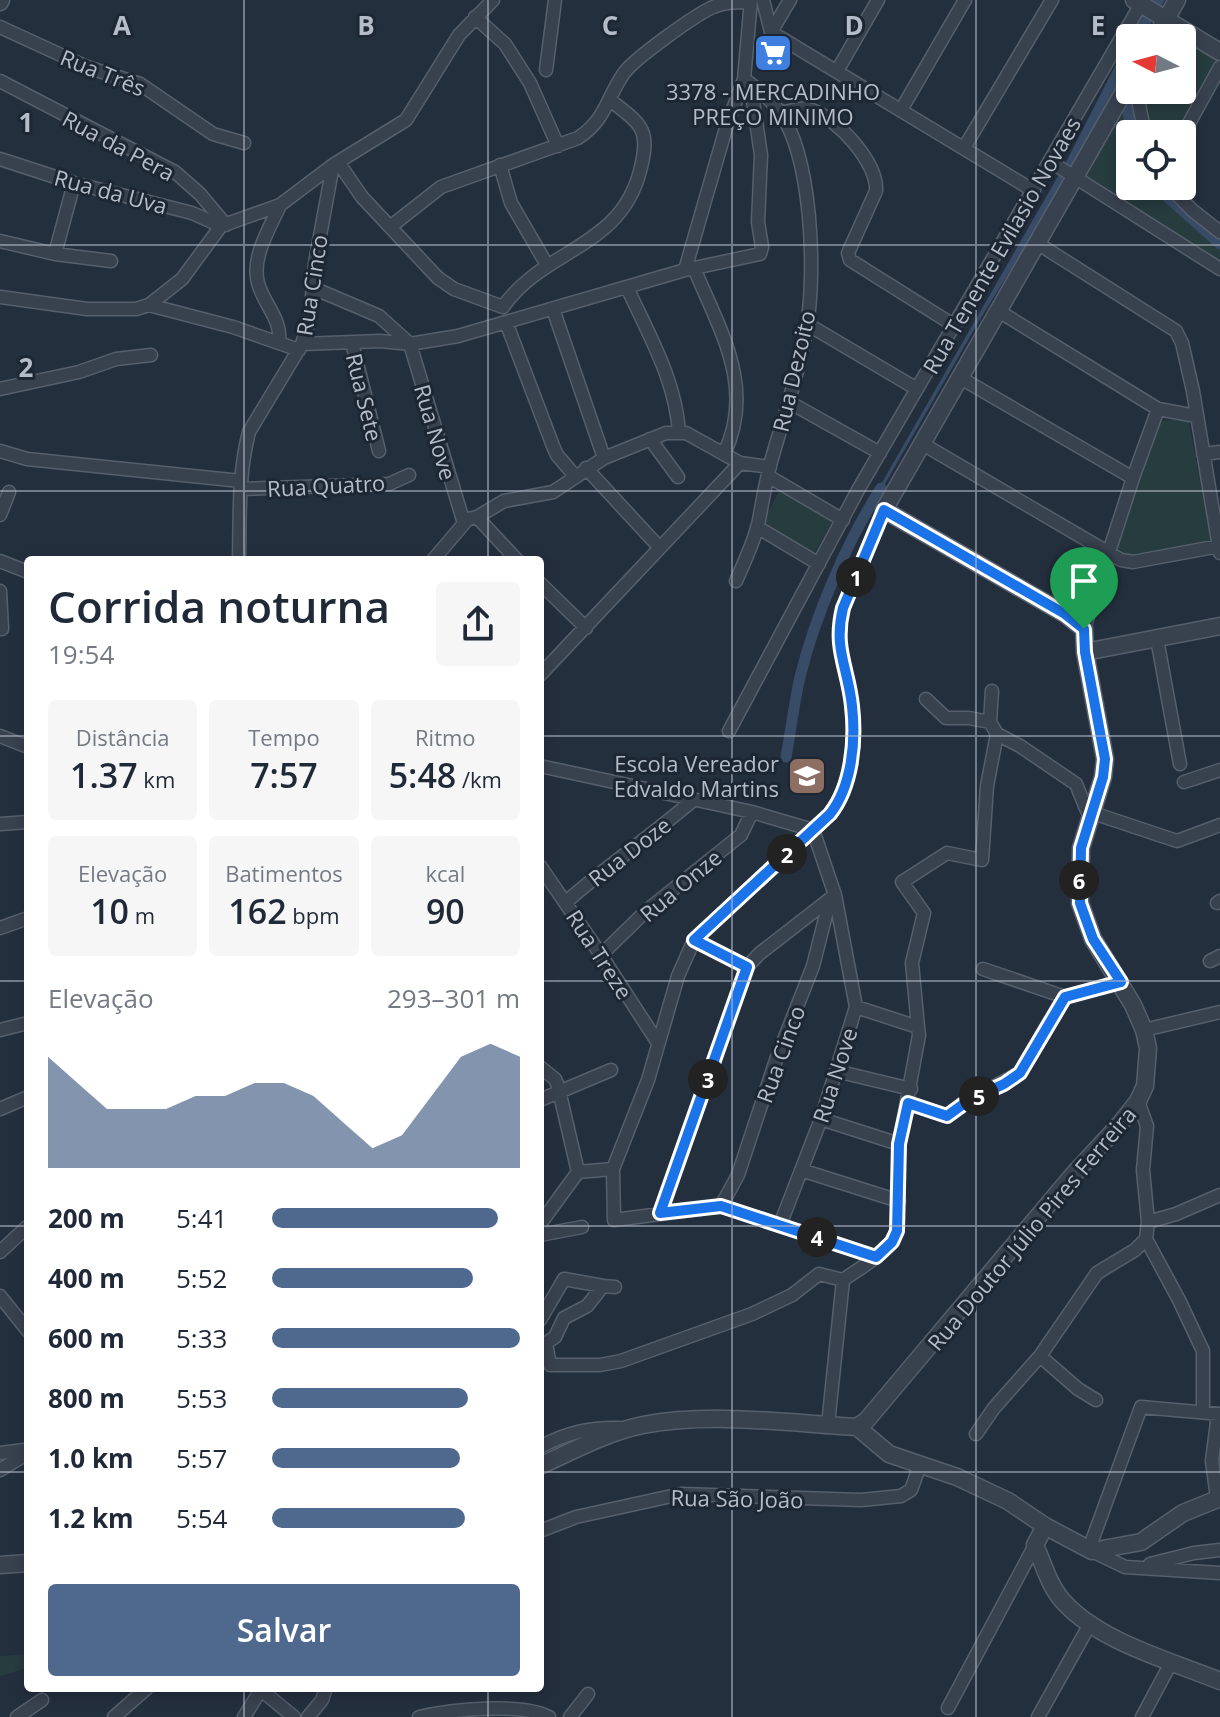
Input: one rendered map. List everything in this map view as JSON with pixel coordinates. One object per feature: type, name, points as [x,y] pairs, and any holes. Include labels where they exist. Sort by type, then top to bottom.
[{"type":"street","points":[[0,297],[87,309],[136,309],[149,305],[182,279],[223,226],[280,205],[336,164],[406,120],[459,35],[493,0]]},
{"type":"street","points":[[546,70],[555,0]]},
{"type":"street","points":[[771,32],[790,0]]},
{"type":"street","points":[[837,71],[878,0]]},
{"type":"street","points":[[901,110],[965,0]]},
{"type":"street","points":[[964,148],[1052,0]]},
{"type":"street","points":[[1148,8],[1177,0]]},
{"type":"street","points":[[755,1],[771,32],[1034,191]]},
{"type":"street","points":[[724,454],[733,436],[738,388],[735,365],[689,269],[744,79],[755,1]]},
{"type":"street","points":[[390,227],[430,194],[485,170],[558,146],[589,131],[602,116],[622,75],[634,60],[715,6],[755,1]]},
{"type":"street","points":[[1148,8],[1220,52]]},
{"type":"street","name":"Rua Tenente Evilasio Novaes","points":[[729,731],[858,490],[1034,191],[1065,171],[1148,8]]},
{"type":"street","points":[[475,17],[505,44],[530,83],[558,146]]},
{"type":"street","name":"Rua Três","points":[[0,27],[87,67],[140,84],[213,134],[244,143]]},
{"type":"street","points":[[1191,120],[1220,67]]},
{"type":"street","name":"Rua Dezoito","points":[[736,581],[757,527],[807,324],[810,250],[804,181],[797,147],[781,113],[744,79]]},
{"type":"street","name":"Rua da Pera","points":[[0,81],[175,172],[200,194],[223,226]]},
{"type":"street","points":[[149,305],[300,347],[352,343],[410,344],[462,335],[689,269],[760,254],[761,155],[752,94]]},
{"type":"street","points":[[503,307],[523,282],[607,228],[624,209],[635,189],[645,153],[645,136],[639,123],[610,100]]},
{"type":"street","points":[[876,1257],[721,1206],[614,1220],[613,1169],[648,1080],[678,976],[694,940],[830,814],[844,790],[854,732],[852,705],[840,657],[839,624],[843,608],[884,510],[1037,243],[1065,171],[1116,100]]},
{"type":"street","points":[[781,113],[801,109],[823,115],[860,149],[876,180],[876,191],[848,253],[850,260],[955,326]]},
{"type":"street","name":"Rua da Uva","points":[[0,159],[74,183],[192,213],[223,226]]},
{"type":"street","points":[[336,164],[362,197],[438,278],[454,289],[503,307]]},
{"type":"street","name":"Rua Cinco","points":[[239,556],[241,485],[249,432],[300,347],[310,318],[315,263],[336,164]]},
{"type":"street","points":[[500,165],[511,203],[547,265]]},
{"type":"street","points":[[1065,171],[1220,269]]},
{"type":"street","points":[[55,254],[74,183]]},
{"type":"street","points":[[1182,200],[1192,210],[1218,226]]},
{"type":"street","points":[[279,342],[277,321],[258,285],[257,275],[260,250],[280,205]]},
{"type":"street","points":[[0,241],[55,254],[111,261]]},
{"type":"street","points":[[921,443],[1121,560],[1133,562],[1219,549],[1182,343],[1176,331],[1037,243]]},
{"type":"street","points":[[627,287],[671,384],[679,433]]},
{"type":"street","points":[[313,288],[379,316],[410,344]]},
{"type":"street","points":[[503,307],[557,455],[581,472],[660,548]]},
{"type":"street","points":[[553,309],[604,458]]},
{"type":"street","points":[[997,310],[1158,409],[1196,416]]},
{"type":"street","points":[[807,324],[917,389]]},
{"type":"street","name":"Rua Sete","points":[[352,343],[379,451]]},
{"type":"street","name":"Rua Nove","points":[[410,344],[469,519],[508,556]]},
{"type":"street","points":[[0,389],[79,372],[116,359],[151,355]]},
{"type":"street","points":[[959,377],[1133,478]]},
{"type":"street","points":[[789,402],[880,453]]},
{"type":"street","points":[[884,510],[1065,614],[1084,629],[1158,409]]},
{"type":"street","points":[[437,556],[469,519],[504,501],[553,492],[604,458],[666,433],[686,433],[740,463],[769,472],[843,520]]},
{"type":"street","points":[[650,439],[678,477]]},
{"type":"street","name":"Rua Quatro","points":[[0,451],[27,459],[241,485],[389,484],[409,475]]},
{"type":"street","points":[[1203,454],[1220,452]]},
{"type":"street","points":[[544,671],[740,463]]},
{"type":"street","points":[[0,515],[9,492]]},
{"type":"street","points":[[757,527],[819,564]]},
{"type":"street","points":[[0,561],[24,570]]},
{"type":"street","points":[[544,587],[586,628]]},
{"type":"street","points":[[0,591],[2,629]]},
{"type":"street","points":[[1085,652],[1220,626]]},
{"type":"street","name":"Rua Doutor Júlio Pires Ferreira","points":[[857,1427],[871,1418],[1138,1101],[1145,1086],[1148,1068],[1144,1030],[1121,982],[1093,939],[1080,903],[1081,848],[1103,777],[1105,759],[1085,652],[1084,629]]},
{"type":"street","points":[[1157,639],[1180,764]]},
{"type":"street","points":[[544,1372],[550,1365],[600,1365],[673,1345],[792,1295],[819,1274],[843,1280],[892,1242],[897,1231],[899,1144],[919,1035],[912,963],[924,913],[902,882],[947,853],[982,860],[993,728],[992,691]]},
{"type":"street","points":[[926,699],[946,718],[969,718],[993,728],[1076,784],[1082,793],[1085,808],[1092,812],[1177,841],[1220,825]]},
{"type":"street","points":[[0,736],[24,745]]},
{"type":"street","points":[[544,767],[752,812],[813,830]]},
{"type":"street","points":[[1184,782],[1220,770]]},
{"type":"street","name":"Rua Doze","points":[[566,902],[692,801]]},
{"type":"street","name":"Rua Onze","points":[[601,955],[646,911],[741,835],[752,812]]},
{"type":"street","points":[[0,824],[24,822]]},
{"type":"street","name":"Rua Nove","points":[[780,1225],[821,1119],[856,1007],[832,897],[813,830]]},
{"type":"street","name":"Rua Treze","points":[[544,872],[658,1043]]},
{"type":"street","points":[[660,1213],[747,967],[759,954],[832,897]]},
{"type":"street","name":"Rua Cinco","points":[[721,1206],[738,1175],[776,1060],[813,966],[832,897]]},
{"type":"street","points":[[0,928],[24,919]]},
{"type":"street","points":[[694,940],[747,967]]},
{"type":"street","points":[[983,969],[1065,997],[1121,982]]},
{"type":"street","points":[[908,1103],[947,1116],[969,1100],[1004,1084],[1020,1073],[1065,997]]},
{"type":"street","points":[[856,1007],[918,1027]]},
{"type":"street","points":[[1144,1030],[1220,1012]]},
{"type":"street","points":[[0,1030],[24,1024]]},
{"type":"street","points":[[544,1070],[555,1079],[560,1092],[578,1172]]},
{"type":"street","points":[[544,1098],[611,1070]]},
{"type":"street","points":[[836,1071],[911,1089]]},
{"type":"street","points":[[0,1109],[24,1099]]},
{"type":"street","points":[[1138,1101],[1147,1126],[1143,1170],[1148,1222],[1146,1239],[1203,1351],[1203,1412]]},
{"type":"street","points":[[821,1119],[899,1144]]},
{"type":"street","points":[[544,1214],[578,1172],[613,1169]]},
{"type":"street","points":[[801,1170],[899,1201]]},
{"type":"street","points":[[1148,1222],[1220,1195]]},
{"type":"street","points":[[544,1234],[582,1227]]},
{"type":"street","points":[[0,1252],[24,1230]]},
{"type":"street","points":[[976,1434],[994,1408],[1040,1356],[1097,1273],[1135,1250],[1146,1239]]},
{"type":"street","points":[[544,1313],[564,1279],[609,1286],[587,1306],[564,1318],[555,1337],[544,1341]]},
{"type":"street","points":[[828,1425],[843,1280]]},
{"type":"street","points":[[0,1296],[24,1326]]},
{"type":"street","points":[[14,1313],[24,1314]]},
{"type":"street","points":[[544,1344],[550,1365]]},
{"type":"street","points":[[1040,1356],[1078,1389],[1096,1400]]},
{"type":"street","points":[[1141,1407],[1219,1414],[1212,1461],[1218,1498],[1183,1513],[1141,1542],[1091,1550],[1141,1407]]},
{"type":"street","points":[[544,1445],[564,1434],[588,1429],[631,1428],[702,1419],[857,1427],[889,1454],[957,1477],[1008,1501],[1045,1526],[1117,1565],[1220,1573]]},
{"type":"street","points":[[544,1464],[631,1428]]},
{"type":"street","points":[[0,1453],[24,1451]]},
{"type":"street","points":[[0,1470],[24,1454]]},
{"type":"street","name":"Rua São João","points":[[544,1529],[576,1517],[681,1494],[861,1500],[901,1496],[911,1490],[920,1465]]},
{"type":"street","points":[[948,1708],[1045,1526]]},
{"type":"street","points":[[1035,1545],[1060,1598],[1090,1624],[1220,1681]]},
{"type":"street","points":[[1139,1567],[1194,1553],[1220,1550]]},
{"type":"street","points":[[0,1565],[24,1563]]},
{"type":"street","points":[[1038,1717],[1090,1624]]},
{"type":"street","points":[[1142,1717],[1172,1661]]},
{"type":"street","points":[[114,1717],[142,1692]]},
{"type":"street","points":[[244,1717],[259,1692]]},
{"type":"street","points":[[265,1692],[294,1717]]},
{"type":"street","points":[[308,1717],[325,1692]]},
{"type":"street","points":[[570,1717],[588,1694]]},
{"type":"street","points":[[17,1717],[42,1700]]},
{"type":"street","points":[[419,1717],[484,1709],[532,1711],[549,1717]]},
{"type":"green space","points":[[1196,43],[1220,55],[1220,64],[1187,120],[1116,120],[1116,197],[1084,177],[1123,104],[1196,104]]},
{"type":"green space","points":[[1120,200],[1170,200],[1176,212],[1220,243],[1220,263]]},
{"type":"green space","points":[[1188,419],[1213,546],[1123,561],[1115,551],[1158,421]]},
{"type":"green space","points":[[780,490],[833,520],[813,555],[761,525]]},
{"type":"green space","points":[[24,1654],[24,1669],[0,1676],[0,1656]]},
{"type":"water","points":[[1150,0],[1165,0],[1150,24],[1136,24]]},
{"type":"water","points":[[1116,64],[1116,87],[1074,168],[982,316],[875,501],[872,500],[1065,164]]},
{"type":"waterway","points":[[1128,104],[1129,120]]},
{"type":"waterway","points":[[1171,200],[1220,244]]},
{"type":"waterway","points":[[786,757],[800,677],[814,629],[844,555],[881,488]]},
{"type":"place","name":"3378 - MERCADINHO PREÇO MINIMO","points":[[773,53]]},
{"type":"place","name":"Escola Vereador Edvaldo Martins","points":[[807,776]]},
{"type":"route","points":[[884,510],[1065,614],[1084,629],[1085,652],[1105,759],[1103,777],[1081,848],[1080,903],[1093,939],[1121,982],[1065,997],[1020,1073],[1004,1084],[969,1100],[947,1116],[908,1103],[899,1144],[897,1231],[892,1242],[876,1257],[721,1206],[660,1213],[747,967],[694,940],[830,814],[844,790],[854,732],[852,705],[840,657],[839,624],[884,510]]}]
